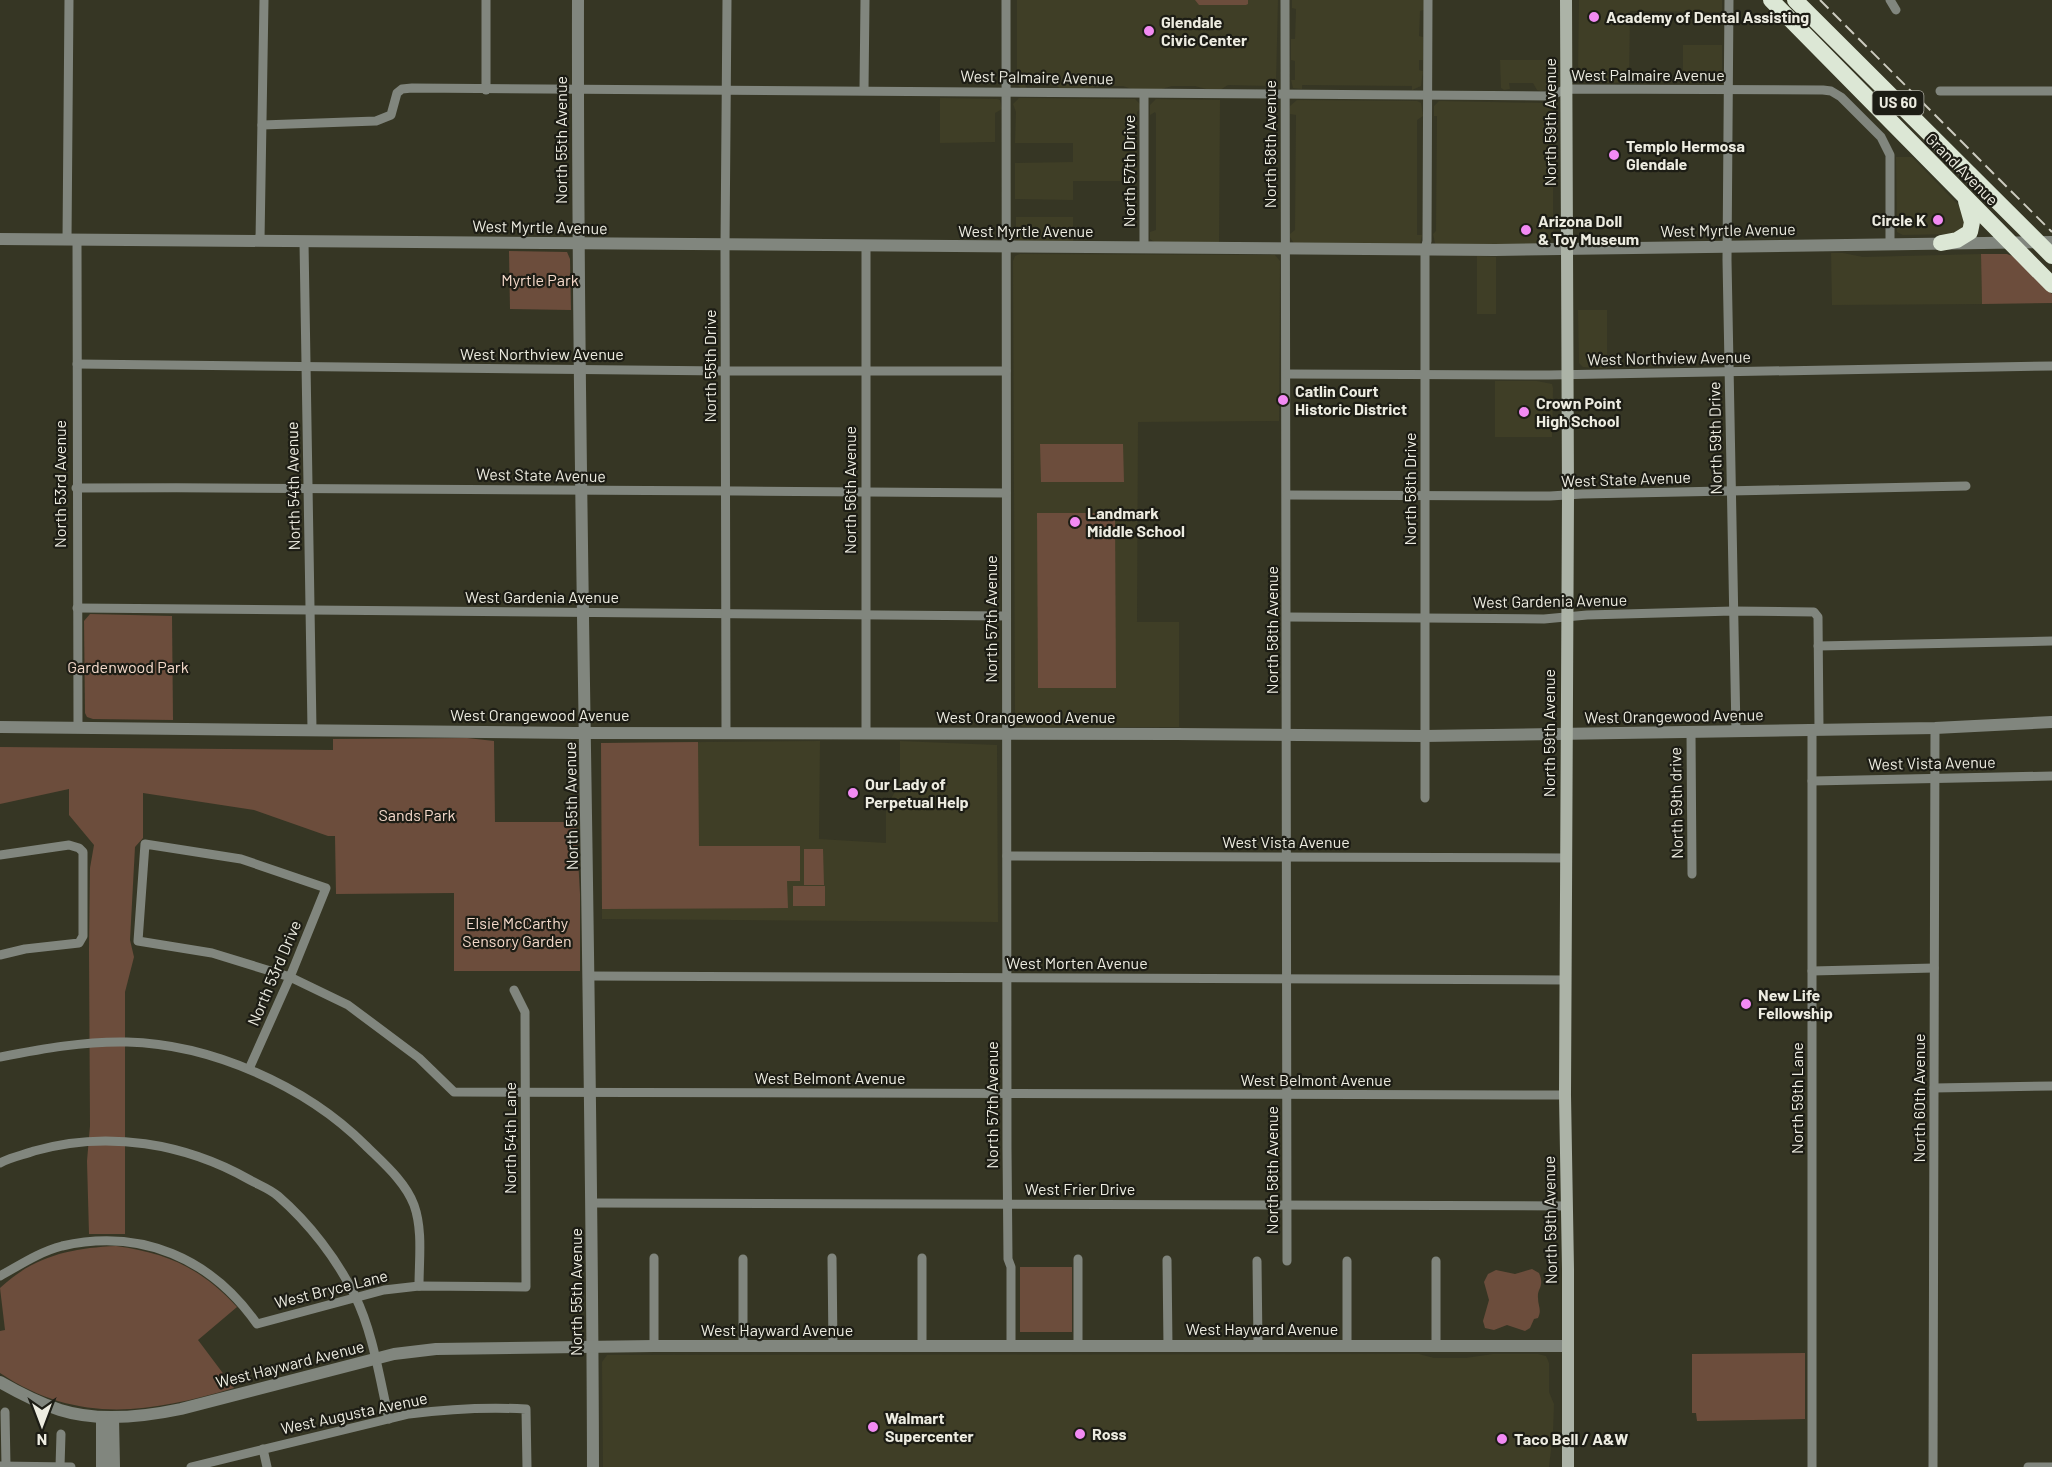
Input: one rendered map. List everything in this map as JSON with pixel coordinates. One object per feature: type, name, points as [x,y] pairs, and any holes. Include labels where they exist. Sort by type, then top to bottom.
[{"type":"highway","name":"Grand Avenue","points":[[1771,0],[2052,285]]},
{"type":"highway","name":"Grand Avenue","points":[[1795,0],[2045,242],[2052,256]]},
{"type":"highway","points":[[1941,243],[1957,240],[1970,232],[1972,222],[1966,200]]},
{"type":"main road","name":"North 59th Avenue","points":[[1566,0],[1568,495],[1565,1095],[1568,1467]]},
{"type":"street","name":"North 53rd Avenue","points":[[69,0],[72,240],[77,364],[78,728]]},
{"type":"street","points":[[260,240],[264,0]]},
{"type":"street","points":[[486,0],[486,90]]},
{"type":"street","name":"North 55th Avenue","points":[[578,0],[577,243],[590,976],[593,1467]]},
{"type":"street","name":"North 55th Drive","points":[[726,732],[727,0]]},
{"type":"street","points":[[864,90],[865,0]]},
{"type":"street","name":"North 57th Avenue","points":[[1006,0],[1006,734],[1008,1259],[1011,1267],[1011,1346]]},
{"type":"street","name":"North 58th Avenue","points":[[1285,0],[1287,1261]]},
{"type":"street","name":"North 58th Drive","points":[[1425,798],[1425,250],[1429,95],[1428,0]]},
{"type":"street","name":"North 59th Drive","points":[[1729,0],[1727,247],[1736,732]]},
{"type":"street","points":[[1890,0],[1896,10]]},
{"type":"street","name":"West Palmaire Avenue","points":[[262,125],[376,121],[391,115],[397,93],[402,89],[864,90],[1550,96],[1566,89],[1831,91],[1841,97],[1887,145],[1890,155],[1890,243]]},
{"type":"street","points":[[1940,91],[2052,92]]},
{"type":"street","name":"North 57th Drive","points":[[1144,94],[1144,248]]},
{"type":"street","name":"West Myrtle Avenue","points":[[0,239],[1425,250],[1567,250],[2045,242]]},
{"type":"street","name":"North 54th Avenue","points":[[304,242],[312,729]]},
{"type":"street","name":"North 56th Avenue","points":[[866,247],[866,734]]},
{"type":"street","name":"West Northview Avenue","points":[[77,364],[725,371],[1006,371]]},
{"type":"street","name":"West Northview Avenue","points":[[1287,374],[1567,375],[2052,366]]},
{"type":"street","name":"West State Avenue","points":[[1287,495],[1425,497],[1966,486]]},
{"type":"street","name":"West State Avenue","points":[[76,488],[1006,493]]},
{"type":"street","name":"West Gardenia Avenue","points":[[77,608],[1006,615]]},
{"type":"street","name":"West Gardenia Avenue","points":[[1287,617],[1544,619],[1567,616],[1733,611],[1814,612]]},
{"type":"street","name":"North 59th Lane","points":[[1812,1467],[1812,781],[1818,646],[1818,617],[1814,612]]},
{"type":"street","points":[[1818,646],[2052,641]]},
{"type":"street","name":"West Orangewood Avenue","points":[[0,727],[586,733],[1424,736],[1935,728],[2052,722]]},
{"type":"street","name":"North 60th Avenue","points":[[1933,1467],[1935,728]]},
{"type":"street","name":"North 59th drive","points":[[1691,732],[1692,874]]},
{"type":"street","name":"West Vista Avenue","points":[[1812,781],[2052,776]]},
{"type":"street","name":"North 53rd Drive","points":[[138,941],[145,844],[241,859],[326,888],[249,1069]]},
{"type":"street","points":[[0,855],[69,845],[83,852],[83,936],[79,943],[0,954]]},
{"type":"street","name":"West Vista Avenue","points":[[1007,856],[1565,858]]},
{"type":"street","name":"West Belmont Avenue","points":[[138,941],[213,953],[290,977],[348,1005],[419,1058],[454,1092],[1565,1095]]},
{"type":"street","points":[[1812,970],[1934,968]]},
{"type":"street","name":"West Morten Avenue","points":[[590,976],[1565,980]]},
{"type":"street","name":"North 54th Lane","points":[[514,990],[525,1012],[526,1287]]},
{"type":"street","points":[[0,1058],[42,1049],[128,1042],[182,1050],[249,1069],[320,1107],[354,1134],[400,1182],[413,1204],[419,1228],[419,1286]]},
{"type":"street","points":[[1934,1088],[2052,1086]]},
{"type":"street","points":[[0,1163],[41,1149],[71,1143],[115,1141],[156,1145],[225,1166],[276,1195],[325,1246],[356,1297],[375,1359],[389,1419]]},
{"type":"street","name":"West Frier Drive","points":[[592,1203],[1567,1206]]},
{"type":"street","name":"West Bryce Lane","points":[[0,1276],[37,1255],[60,1247],[114,1240],[134,1242],[182,1257],[205,1270],[225,1285],[257,1323],[384,1290],[419,1286],[526,1287]]},
{"type":"street","points":[[654,1258],[654,1346]]},
{"type":"street","points":[[832,1258],[833,1347]]},
{"type":"street","points":[[922,1258],[922,1346]]},
{"type":"street","points":[[743,1259],[743,1347]]},
{"type":"street","points":[[1078,1259],[1078,1346]]},
{"type":"street","points":[[1167,1260],[1168,1346]]},
{"type":"street","points":[[1257,1260],[1258,1346]]},
{"type":"street","points":[[1347,1261],[1347,1346]]},
{"type":"street","points":[[1436,1261],[1436,1346]]},
{"type":"street","name":"West Hayward Avenue","points":[[0,1382],[61,1411],[108,1417],[181,1409],[375,1359],[436,1349],[654,1346],[1568,1346]]},
{"type":"street","name":"West Augusta Avenue","points":[[191,1467],[389,1419],[440,1410],[526,1409],[527,1467]]},
{"type":"street","points":[[5,1412],[3,1466],[71,1467]]},
{"type":"street","points":[[102,1467],[108,1417]]},
{"type":"street","points":[[108,1417],[114,1467]]},
{"type":"street","points":[[60,1467],[61,1434]]},
{"type":"street","points":[[263,1449],[267,1467]]},
{"type":"street","points":[[2028,1467],[2052,1467]]},
{"type":"shaded area","points":[[1017,0],[1278,0],[1276,82],[1271,86],[1228,85],[1220,90],[1195,86],[1132,89],[1123,86],[1099,86],[1088,89],[1059,88],[1052,80],[1021,80],[1027,88],[1021,88],[1017,84]]},
{"type":"shaded area","points":[[1292,0],[1424,0],[1424,10],[1420,11],[1419,36],[1423,37],[1423,60],[1419,60],[1419,70],[1423,71],[1421,86],[1412,90],[1412,86],[1302,85],[1302,89],[1293,88],[1291,80],[1295,80],[1295,61],[1291,60],[1291,39],[1295,39],[1296,9],[1292,8]]},
{"type":"shaded area","points":[[1579,0],[1722,0],[1722,12],[1630,11],[1629,82],[1606,83],[1584,81],[1578,74]]},
{"type":"shaded area","points":[[1683,45],[1722,45],[1722,76],[1719,81],[1683,83]]},
{"type":"shaded area","points":[[1500,60],[1554,60],[1553,83],[1549,88],[1541,91],[1537,90],[1533,83],[1509,83],[1510,89],[1504,90],[1501,88]]},
{"type":"shaded area","points":[[940,98],[1000,100],[1002,109],[995,113],[995,142],[940,143]]},
{"type":"shaded area","points":[[1019,98],[1135,99],[1140,104],[1137,112],[1136,181],[1073,181],[1073,200],[1015,199],[1015,163],[1073,162],[1073,143],[1015,143],[1016,112],[1013,104]]},
{"type":"shaded area","points":[[1156,99],[1220,100],[1219,243],[1156,243],[1150,239],[1150,232],[1156,230],[1156,114],[1155,112],[1150,115],[1150,105]]},
{"type":"shaded area","points":[[1297,100],[1417,101],[1421,103],[1423,116],[1417,120],[1417,235],[1422,235],[1420,244],[1296,244],[1293,242],[1290,234],[1295,230],[1296,115],[1290,114],[1290,106]]},
{"type":"shaded area","points":[[1439,101],[1551,104],[1553,109],[1553,235],[1550,242],[1516,246],[1437,245],[1435,243],[1433,234],[1436,231],[1437,116],[1434,116],[1434,106]]},
{"type":"shaded area","points":[[1896,157],[1912,157],[1966,213],[1969,219],[1957,234],[1903,235],[1897,232]]},
{"type":"shaded area","points":[[1016,217],[1073,217],[1073,243],[1019,242],[1013,237],[1013,233],[1016,232]]},
{"type":"shaded area","points":[[1831,253],[1863,257],[1981,254],[1982,304],[1832,305]]},
{"type":"shaded area","name":"Landmark Middle School","points":[[1020,254],[1275,255],[1280,261],[1279,421],[1138,422],[1137,622],[1179,622],[1179,727],[1023,727],[1015,721],[1013,261],[1015,256]]},
{"type":"shaded area","points":[[1477,256],[1496,257],[1496,314],[1477,314]]},
{"type":"shaded area","points":[[1578,310],[1607,310],[1607,369],[1583,367],[1579,363]]},
{"type":"shaded area","name":"Crown Point High School","points":[[1495,381],[1537,381],[1552,384],[1552,437],[1495,437]]},
{"type":"shaded area","points":[[820,741],[819,839],[886,843],[886,807],[900,783],[900,741],[997,745],[998,922],[602,919],[601,743]]},
{"type":"shaded area","points":[[1419,1354],[1434,1358],[1466,1358],[1493,1354],[1546,1356],[1549,1363],[1549,1392],[1554,1404],[1549,1467],[603,1467],[602,1362],[607,1355]]},
{"type":"green space","points":[[1195,0],[1248,0],[1248,4],[1199,5]]},
{"type":"green space","name":"Myrtle Park","points":[[509,251],[567,252],[570,259],[571,310],[510,309]]},
{"type":"green space","points":[[1981,254],[2007,254],[2015,257],[2052,294],[2052,303],[1982,304]]},
{"type":"green space","points":[[1040,444],[1123,444],[1124,482],[1041,482]]},
{"type":"green space","points":[[1037,513],[1115,513],[1116,688],[1038,688]]},
{"type":"green space","name":"Gardenwood Park","points":[[90,614],[172,616],[173,720],[87,717],[85,713],[84,621]]},
{"type":"green space","points":[[467,738],[494,741],[495,822],[576,822],[580,894],[580,971],[454,971],[454,893],[336,894],[335,836],[328,836],[254,810],[143,793],[143,838],[135,847],[130,940],[134,957],[125,992],[125,1234],[89,1234],[87,1161],[90,1126],[90,868],[94,845],[69,815],[69,789],[0,804],[0,747],[333,750],[333,739]]},
{"type":"green space","points":[[698,742],[699,846],[800,846],[800,881],[787,881],[788,908],[602,909],[601,743]]},
{"type":"green space","points":[[804,849],[823,849],[824,885],[804,885]]},
{"type":"green space","points":[[793,886],[825,886],[825,906],[793,906]]},
{"type":"green space","points":[[116,1246],[152,1253],[183,1265],[211,1282],[237,1307],[198,1340],[234,1388],[173,1404],[114,1409],[86,1407],[58,1401],[29,1390],[0,1373],[0,1331],[5,1330],[0,1288],[26,1268],[40,1261],[68,1252]]},
{"type":"green space","points":[[1020,1267],[1072,1267],[1072,1332],[1020,1332]]},
{"type":"green space","points":[[1532,1269],[1539,1273],[1541,1281],[1538,1295],[1540,1310],[1538,1318],[1534,1319],[1530,1328],[1525,1331],[1507,1325],[1494,1330],[1485,1328],[1483,1321],[1489,1300],[1484,1282],[1488,1274],[1496,1270],[1515,1274]]},
{"type":"green space","points":[[1805,1353],[1805,1419],[1697,1421],[1696,1413],[1692,1413],[1692,1354]]},
{"type":"railway","points":[[1820,0],[2052,232]]},
{"type":"place","name":"Academy of Dental Assisting","points":[[1594,17]]},
{"type":"place","name":"Glendale Civic Center","points":[[1149,31]]},
{"type":"place","name":"Templo Hermosa Glendale","points":[[1614,155]]},
{"type":"place","name":"Circle K","points":[[1938,220]]},
{"type":"place","name":"Arizona Doll & Toy Museum","points":[[1526,230]]},
{"type":"place","name":"Catlin Court Historic District","points":[[1283,400]]},
{"type":"place","name":"Crown Point High School","points":[[1524,412]]},
{"type":"place","name":"Landmark Middle School","points":[[1075,522]]},
{"type":"place","name":"Our Lady of Perpetual Help","points":[[853,793]]},
{"type":"place","name":"New Life Fellowship","points":[[1746,1004]]},
{"type":"place","name":"Walmart Supercenter","points":[[873,1427]]},
{"type":"place","name":"Ross","points":[[1080,1434]]},
{"type":"place","name":"Taco Bell / A&W","points":[[1502,1439]]},
{"type":"park label","name":"Sands Park","points":[[417,815]]},
{"type":"park label","name":"Elsie McCarthy Sensory Garden","points":[[517,932]]}]
